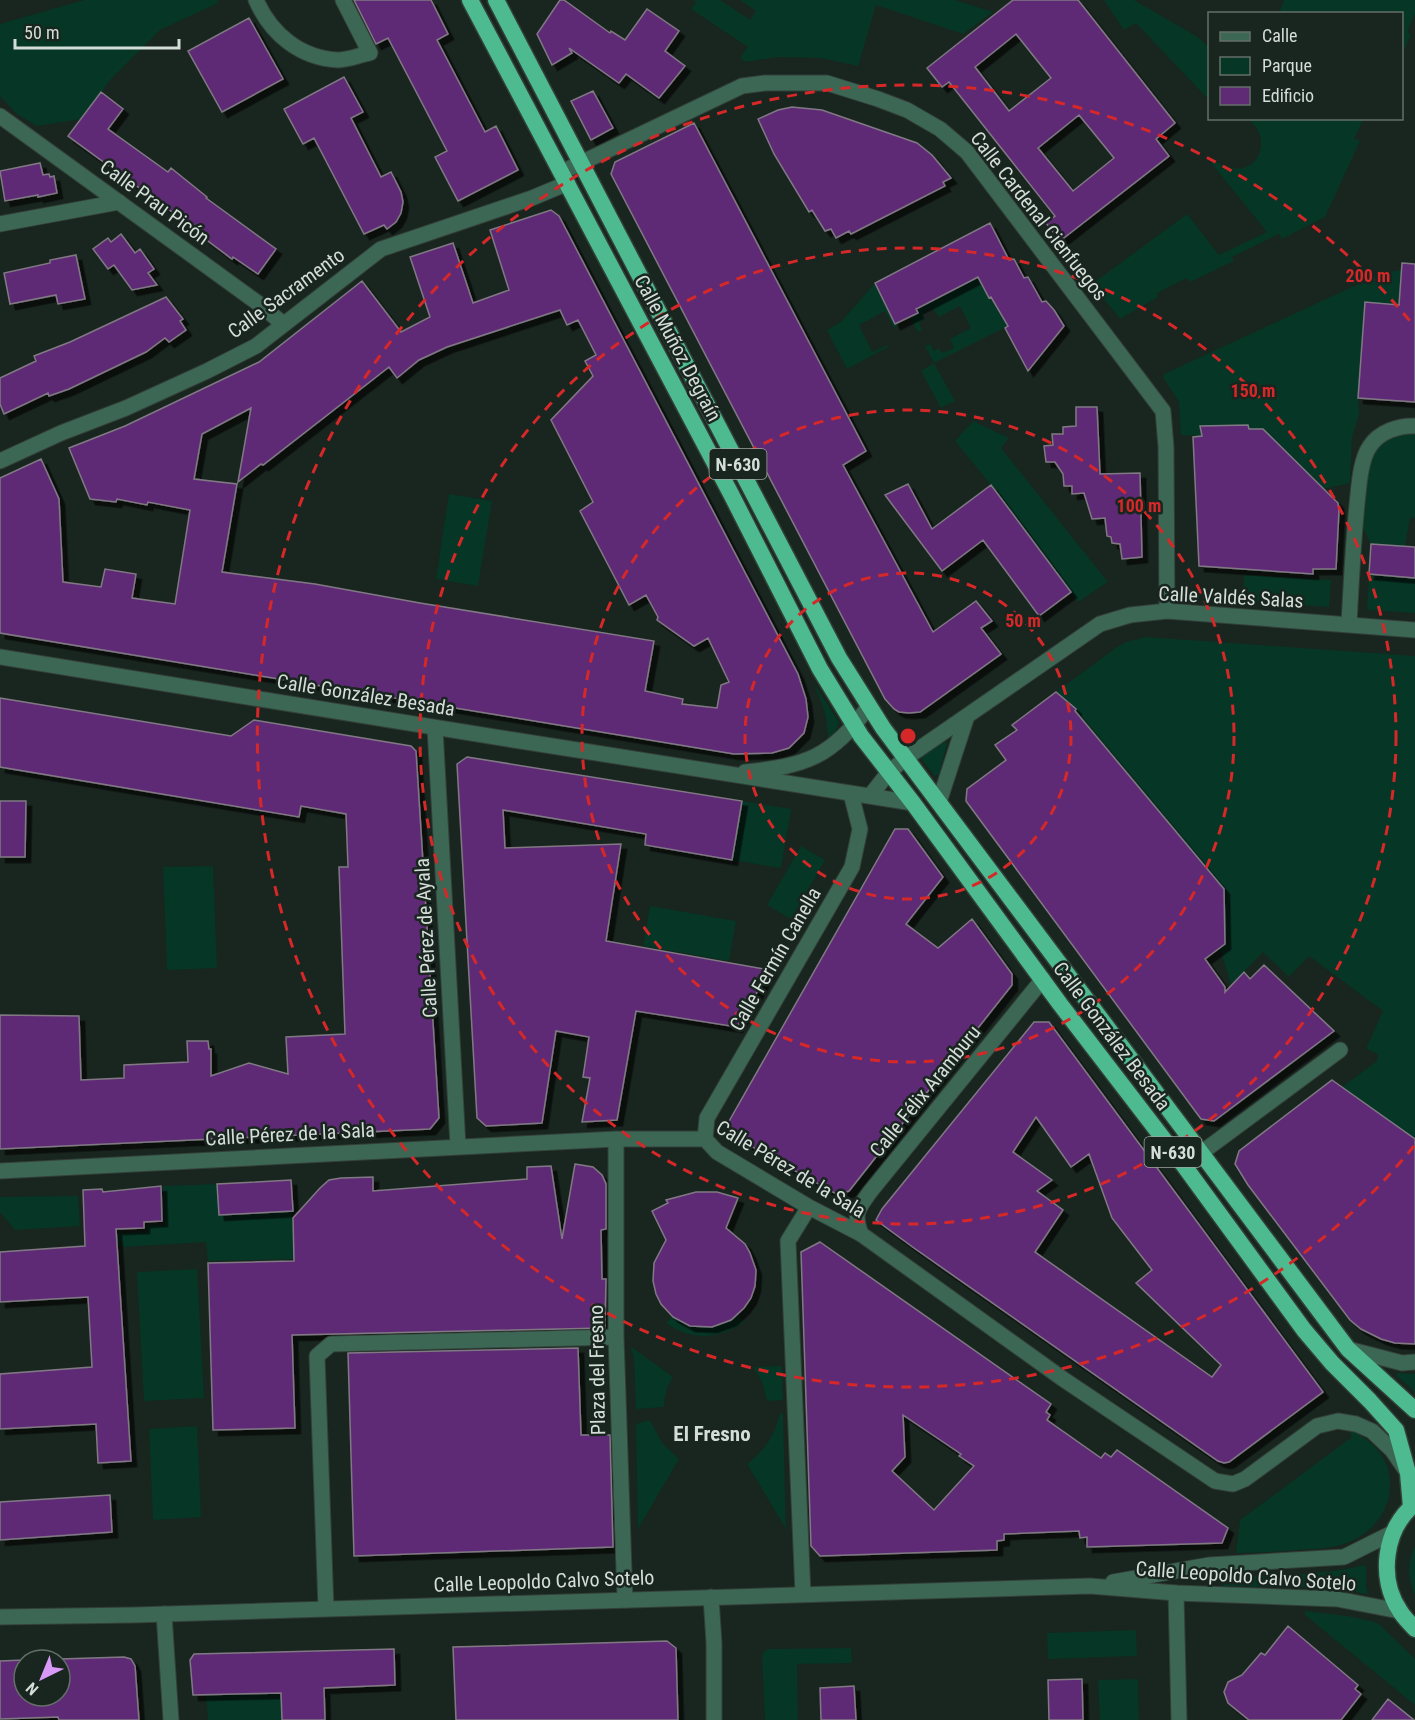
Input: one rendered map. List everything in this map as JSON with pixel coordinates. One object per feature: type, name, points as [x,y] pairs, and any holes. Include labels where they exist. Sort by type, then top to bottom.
[{"type":"highway","name":"Calle Muñoz Degraín","points":[[471,0],[731,494],[820,669],[855,725],[913,803]]},
{"type":"highway","name":"Calle Muñoz Degraín","points":[[496,0],[839,658],[883,728],[939,802]]},
{"type":"highway","name":"Calle González Besada","points":[[939,802],[1348,1349],[1415,1410]]},
{"type":"highway","name":"Calle González Besada","points":[[913,803],[1304,1330],[1332,1364],[1396,1430],[1408,1473],[1413,1506]]},
{"type":"highway","points":[[1413,1506],[1401,1519],[1394,1533],[1388,1552],[1387,1572],[1390,1593],[1399,1611],[1415,1629]]},
{"type":"street","points":[[256,0],[273,29],[295,48],[315,57],[340,60],[370,53],[343,0]]},
{"type":"street","name":"Calle Cardenal Cienfuegos","points":[[565,177],[582,162],[742,86],[765,82],[827,83],[907,110],[940,129],[967,152],[1163,411],[1166,447],[1167,611]]},
{"type":"street","name":"Calle Prau Picón","points":[[0,116],[262,306],[283,324]]},
{"type":"street","name":"Calle Sacramento","points":[[0,461],[61,433],[126,408],[256,346],[381,249],[532,198],[565,177]]},
{"type":"street","points":[[0,225],[120,202]]},
{"type":"street","points":[[1349,625],[1360,471],[1370,446],[1385,432],[1407,425],[1415,426]]},
{"type":"street","name":"Calle Valdés Salas","points":[[906,758],[1100,624],[1130,615],[1167,611],[1415,630]]},
{"type":"street","name":"Calle González Besada","points":[[0,657],[913,803]]},
{"type":"street","name":"Calle González Besada","points":[[724,774],[781,768],[810,760],[838,742],[869,706]]},
{"type":"street","points":[[939,802],[967,716]]},
{"type":"street","name":"Calle Pérez de Ayala","points":[[435,728],[458,1146]]},
{"type":"street","points":[[870,796],[889,772],[906,758]]},
{"type":"street","name":"Calle Fermín Canella","points":[[705,1139],[708,1118],[852,867],[860,829],[851,794]]},
{"type":"street","name":"Calle Félix Aramburu","points":[[861,1234],[856,1221],[857,1211],[870,1192],[1042,979]]},
{"type":"street","points":[[1201,1153],[1340,1050]]},
{"type":"street","name":"Calle Pérez de la Sala","points":[[0,1171],[458,1146],[616,1139],[705,1139],[717,1152],[809,1207],[861,1234],[1063,1379],[1215,1481],[1233,1484],[1245,1479],[1317,1426],[1338,1421],[1356,1424],[1372,1431],[1392,1450],[1408,1473]]},
{"type":"street","name":"Plaza del Fresno","points":[[616,1139],[616,1337],[625,1600]]},
{"type":"street","points":[[803,1594],[788,1241],[809,1207]]},
{"type":"street","points":[[326,1608],[317,1356],[331,1344],[616,1337]]},
{"type":"street","points":[[1348,1349],[1402,1362],[1415,1362]]},
{"type":"street","name":"Calle Leopoldo Calvo Sotelo","points":[[1090,1586],[1209,1565],[1344,1557],[1394,1533]]},
{"type":"street","name":"Calle Leopoldo Calvo Sotelo","points":[[0,1617],[1090,1586],[1176,1593],[1337,1599],[1399,1611]]},
{"type":"street","points":[[1176,1593],[1179,1720]]},
{"type":"street","points":[[711,1597],[714,1643],[714,1720]]},
{"type":"street","points":[[164,1614],[171,1720]]},
{"type":"green space","points":[[84,0],[217,0],[218,3],[160,30],[111,79],[82,119],[37,126],[17,114],[0,96],[0,24]]},
{"type":"green space","points":[[694,0],[720,0],[750,20],[756,11],[740,0],[955,0],[993,12],[963,34],[876,5],[858,66],[821,58],[777,57],[746,62],[740,58],[748,47],[691,9],[696,2]]},
{"type":"green space","points":[[1104,0],[1134,0],[1196,36],[1208,46],[1208,99],[1136,23],[1124,30]]},
{"type":"green space","points":[[1284,0],[1415,0],[1415,14],[1407,32],[1411,34],[1403,53],[1403,12],[1279,12]]},
{"type":"green space","points":[[1247,120],[1363,120],[1354,138],[1360,141],[1325,217],[1282,239],[1279,234],[1232,257],[1234,261],[1190,282],[1187,278],[1157,293],[1158,297],[1120,319],[1092,284],[1187,214],[1219,255],[1267,232],[1211,163],[1214,160],[1230,167],[1242,168],[1252,164],[1261,146],[1260,136],[1255,126]]},
{"type":"green space","points":[[1415,268],[1415,291],[1400,290],[1399,305],[1365,302],[1358,398],[1359,414],[1352,437],[1350,483],[1323,489],[1249,429],[1248,425],[1200,426],[1202,436],[1181,435],[1179,402],[1164,379],[1164,374],[1382,273]]},
{"type":"green space","points":[[978,277],[989,298],[996,294],[994,302],[1008,326],[934,363],[925,346],[930,344],[934,351],[939,348],[942,353],[954,348],[950,339],[971,328],[960,306],[939,317],[933,308],[922,314],[924,319],[919,323],[922,330],[918,332],[910,317],[916,309]]},
{"type":"green space","points":[[875,283],[895,323],[898,322],[899,325],[894,328],[885,311],[859,325],[872,352],[887,345],[888,347],[847,369],[827,330],[841,322]]},
{"type":"green space","points":[[934,363],[955,401],[941,408],[921,371]]},
{"type":"green space","points":[[973,421],[1009,438],[1001,448],[1108,582],[1078,602],[991,485],[955,441]]},
{"type":"green space","points":[[1415,426],[1415,518],[1410,517],[1405,547],[1371,544],[1362,526],[1370,446]]},
{"type":"green space","points":[[449,494],[492,501],[478,586],[436,579]]},
{"type":"green space","points":[[1369,574],[1415,578],[1415,613],[1367,610]]},
{"type":"green space","points":[[1244,575],[1331,580],[1329,607],[1243,601]]},
{"type":"green space","points":[[1146,637],[1415,656],[1415,1139],[1342,1087],[1377,1061],[1378,1054],[1366,1049],[1383,1011],[1309,956],[1289,977],[1263,952],[1231,985],[1220,948],[1225,944],[1224,889],[1075,709],[1056,692],[1117,647]]},
{"type":"green space","points":[[813,682],[839,722],[838,727],[828,738],[824,710]]},
{"type":"green space","points":[[945,741],[947,744],[939,774],[935,776],[920,758]]},
{"type":"green space","points":[[742,801],[791,809],[781,868],[732,860]]},
{"type":"green space","points":[[801,846],[825,860],[791,919],[767,905]]},
{"type":"green space","points":[[213,866],[217,968],[167,970],[163,867]]},
{"type":"green space","points":[[650,906],[736,921],[729,961],[643,946]]},
{"type":"green space","points":[[217,1184],[219,1215],[292,1211],[294,1259],[208,1261],[206,1242],[122,1247],[121,1241],[90,1244],[90,1235],[147,1232],[147,1225],[164,1225],[163,1186]]},
{"type":"green space","points":[[78,1196],[80,1226],[15,1230],[0,1212],[0,1197]]},
{"type":"green space","points":[[197,1269],[204,1398],[144,1401],[137,1272]]},
{"type":"green space","points":[[738,1315],[744,1322],[715,1335],[685,1333],[666,1323],[672,1316],[697,1326],[714,1326]]},
{"type":"green space","points":[[630,1346],[673,1377],[666,1391],[664,1407],[636,1409],[634,1357]]},
{"type":"green space","points":[[782,1366],[783,1400],[767,1401],[762,1382],[753,1367]]},
{"type":"green space","points":[[1398,1373],[1415,1374],[1415,1392],[1396,1375]]},
{"type":"green space","points":[[780,1413],[783,1414],[786,1529],[747,1464],[768,1442]]},
{"type":"green space","points":[[650,1420],[662,1443],[679,1459],[638,1529],[636,1424]]},
{"type":"green space","points":[[197,1426],[201,1517],[153,1520],[149,1429]]},
{"type":"green space","points":[[1348,1429],[1376,1448],[1386,1462],[1389,1471],[1388,1501],[1372,1527],[1356,1539],[1334,1546],[1236,1553],[1240,1520],[1352,1437]]},
{"type":"green space","points":[[1415,1546],[1415,1595],[1410,1582],[1409,1570]]},
{"type":"green space","points":[[1366,1565],[1368,1594],[1326,1588],[1223,1586],[1223,1577],[1313,1573]]},
{"type":"green space","points":[[1305,1611],[1348,1616],[1380,1625],[1415,1659],[1415,1705],[1305,1615]]},
{"type":"green space","points":[[1136,1630],[1137,1656],[1048,1659],[1047,1633]]},
{"type":"green space","points":[[851,1648],[852,1663],[797,1664],[798,1720],[765,1720],[762,1654],[767,1649]]},
{"type":"green space","points":[[1138,1679],[1139,1720],[1100,1720],[1098,1680]]},
{"type":"green space","points":[[285,1689],[281,1695],[282,1720],[208,1720],[206,1695],[251,1694]]},
{"type":"building","points":[[354,0],[431,0],[448,34],[437,40],[485,132],[496,126],[518,170],[458,201],[435,157],[447,151],[388,38],[376,44]]},
{"type":"building","points":[[560,0],[564,0],[610,33],[611,31],[625,40],[647,9],[679,31],[665,51],[685,66],[659,98],[626,74],[619,83],[569,48],[572,53],[552,65],[537,34]]},
{"type":"building","points":[[1013,0],[1078,0],[1175,123],[1156,139],[1169,156],[1060,241],[1046,223],[1055,216],[949,82],[942,87],[927,68]],"holes":[[[1016,34],[1051,78],[1009,111],[975,67]],[[1079,115],[1114,158],[1073,191],[1038,148]]]},
{"type":"building","points":[[249,18],[283,79],[222,112],[188,51]]},
{"type":"building","points":[[344,77],[363,112],[351,118],[381,177],[391,172],[401,192],[403,202],[396,222],[387,229],[384,225],[364,234],[314,138],[303,144],[284,109]]},
{"type":"building","points":[[593,91],[613,128],[591,140],[571,101]]},
{"type":"building","points":[[101,92],[123,109],[108,129],[168,172],[171,168],[206,198],[276,249],[258,274],[233,257],[232,259],[204,238],[205,236],[68,136]]},
{"type":"building","points":[[792,107],[822,110],[917,143],[932,155],[951,178],[943,182],[945,186],[851,234],[849,231],[836,238],[831,229],[825,231],[812,210],[809,212],[774,154],[758,119],[778,110]]},
{"type":"building","points":[[694,123],[866,451],[843,465],[933,632],[976,601],[992,621],[981,628],[1001,654],[920,712],[899,712],[885,699],[611,174],[615,162]]},
{"type":"building","points":[[40,163],[43,175],[54,176],[57,193],[5,201],[0,171]]},
{"type":"building","points":[[551,210],[559,216],[798,674],[806,699],[808,717],[804,733],[789,748],[772,753],[734,754],[0,633],[0,478],[41,459],[59,499],[63,582],[101,587],[105,569],[136,574],[132,598],[175,604],[190,510],[148,502],[147,505],[117,499],[116,502],[90,499],[69,448],[125,426],[259,362],[362,281],[401,332],[430,317],[410,257],[453,243],[473,303],[509,290],[490,230]],"holes":[[[560,310],[567,325],[578,320],[596,355],[585,361],[593,376],[551,420],[593,502],[580,511],[629,605],[646,595],[658,617],[657,620],[694,646],[708,638],[729,682],[721,685],[717,708],[682,704],[683,699],[645,691],[654,641],[315,584],[222,572],[237,484],[194,479],[202,434],[251,408],[238,482],[389,367],[397,378],[419,360],[447,347]]]},
{"type":"building","points":[[990,223],[1009,260],[1014,259],[1024,278],[1028,277],[1042,302],[1046,301],[1064,326],[1028,371],[1005,328],[1008,326],[978,277],[916,309],[918,313],[895,324],[875,283]]},
{"type":"building","points":[[121,234],[135,253],[140,249],[154,269],[148,273],[157,285],[132,290],[114,265],[108,269],[93,249],[108,238],[111,242]]},
{"type":"building","points":[[76,255],[85,299],[58,304],[56,295],[10,304],[4,273]]},
{"type":"building","points":[[1402,263],[1415,264],[1415,402],[1358,398],[1365,302],[1399,305]]},
{"type":"building","points":[[166,297],[183,319],[180,321],[186,330],[169,342],[165,338],[146,352],[69,389],[49,396],[48,393],[4,414],[0,404],[0,378],[36,361],[34,356],[70,342]]},
{"type":"building","points":[[1076,407],[1097,407],[1100,474],[1140,473],[1142,557],[1122,559],[1120,544],[1112,543],[1111,537],[1107,536],[1105,518],[1092,519],[1084,493],[1072,494],[1072,486],[1064,486],[1063,474],[1055,462],[1046,462],[1044,446],[1053,445],[1052,434],[1063,434],[1063,427],[1076,426]]},
{"type":"building","points":[[1248,425],[1249,429],[1263,429],[1338,503],[1336,569],[1313,569],[1313,574],[1199,566],[1193,437],[1202,436],[1200,426]]},
{"type":"building","points":[[908,484],[932,529],[991,485],[1071,592],[1039,616],[983,540],[942,571],[885,495]]},
{"type":"building","points":[[1371,544],[1415,547],[1415,578],[1369,574]]},
{"type":"building","points":[[1056,692],[1076,709],[1075,711],[1224,889],[1225,944],[1205,959],[1225,987],[1225,992],[1244,972],[1250,979],[1264,965],[1334,1031],[1214,1121],[1201,1119],[966,801],[967,789],[1006,760],[995,745],[1017,730],[1012,725]]},
{"type":"building","points":[[0,698],[231,736],[254,720],[411,746],[416,751],[439,1118],[430,1129],[0,1149],[0,1015],[79,1016],[81,1080],[124,1078],[124,1065],[188,1062],[187,1041],[208,1041],[209,1049],[211,1049],[211,1076],[249,1063],[288,1074],[286,1037],[345,1034],[339,867],[348,867],[346,814],[301,806],[299,817],[0,767]]},
{"type":"building","points":[[467,757],[742,801],[732,860],[645,845],[646,834],[503,810],[505,848],[621,844],[606,941],[770,970],[737,1027],[636,1011],[617,1120],[582,1122],[590,1078],[583,1077],[589,1037],[556,1031],[542,1123],[486,1126],[477,1118],[457,764]]},
{"type":"building","points":[[0,801],[26,801],[25,857],[0,857]]},
{"type":"building","points":[[895,829],[908,829],[943,877],[906,924],[938,948],[972,919],[1012,974],[1012,985],[849,1191],[838,1195],[733,1136],[728,1123]]},
{"type":"building","points":[[1034,1022],[1049,1022],[1323,1392],[1229,1462],[1218,1461],[876,1220],[882,1209]],"holes":[[[1036,1117],[1071,1167],[1089,1154],[1112,1218],[1152,1270],[1136,1283],[1221,1365],[1212,1377],[1035,1252],[1063,1210],[1037,1191],[1052,1180],[1013,1152]]]},
{"type":"building","points":[[1332,1080],[1415,1139],[1415,1344],[1395,1343],[1381,1339],[1361,1329],[1350,1320],[1248,1185],[1235,1164],[1239,1151]]},
{"type":"building","points":[[575,1164],[593,1167],[602,1175],[606,1184],[606,1229],[601,1230],[602,1279],[606,1279],[605,1328],[292,1335],[295,1428],[213,1430],[208,1263],[294,1261],[293,1218],[329,1180],[341,1178],[373,1177],[373,1191],[527,1179],[527,1167],[551,1166],[562,1239]]},
{"type":"building","points":[[291,1180],[293,1211],[219,1215],[217,1184]]},
{"type":"building","points":[[161,1186],[162,1221],[144,1222],[144,1228],[116,1229],[131,1461],[98,1463],[96,1424],[0,1429],[0,1374],[92,1367],[88,1297],[0,1302],[0,1252],[85,1246],[83,1190],[102,1189],[103,1192]]},
{"type":"building","points":[[696,1192],[717,1192],[738,1198],[726,1228],[745,1244],[756,1270],[755,1286],[744,1308],[731,1320],[712,1327],[690,1326],[673,1317],[661,1304],[653,1281],[654,1263],[666,1240],[652,1211],[668,1203],[666,1200]]},
{"type":"building","points":[[820,1242],[1051,1404],[1046,1412],[1050,1415],[1047,1420],[1101,1458],[1105,1453],[1111,1457],[1117,1450],[1228,1528],[1222,1543],[1087,1547],[1087,1537],[1080,1538],[1079,1531],[1004,1534],[1004,1540],[997,1541],[997,1550],[820,1556],[811,1546],[801,1252]],"holes":[[[903,1415],[961,1454],[959,1456],[974,1466],[934,1510],[892,1471],[905,1457]]]},
{"type":"building","points":[[578,1348],[581,1435],[610,1435],[613,1547],[354,1556],[348,1353]]},
{"type":"building","points":[[110,1495],[112,1532],[0,1540],[0,1502]]},
{"type":"building","points":[[1288,1626],[1358,1685],[1355,1689],[1361,1694],[1341,1720],[1249,1720],[1228,1703],[1224,1692],[1228,1682],[1242,1675],[1261,1653],[1265,1655]]},
{"type":"building","points":[[667,1641],[676,1648],[678,1720],[456,1720],[453,1647]]},
{"type":"building","points":[[394,1649],[395,1685],[324,1688],[325,1720],[282,1720],[281,1693],[193,1695],[190,1660],[194,1654]]},
{"type":"building","points":[[124,1657],[131,1659],[135,1666],[139,1720],[59,1720],[58,1717],[0,1719],[0,1661],[12,1660],[12,1708],[72,1708],[72,1659]]},
{"type":"building","points":[[1082,1679],[1083,1720],[1049,1720],[1048,1680]]},
{"type":"building","points":[[854,1686],[856,1720],[821,1720],[820,1688]]},
{"type":"building","points":[[1388,1699],[1414,1720],[1372,1720]]},
{"type":"district","name":"El Fresno","points":[[712,1434]]}]
